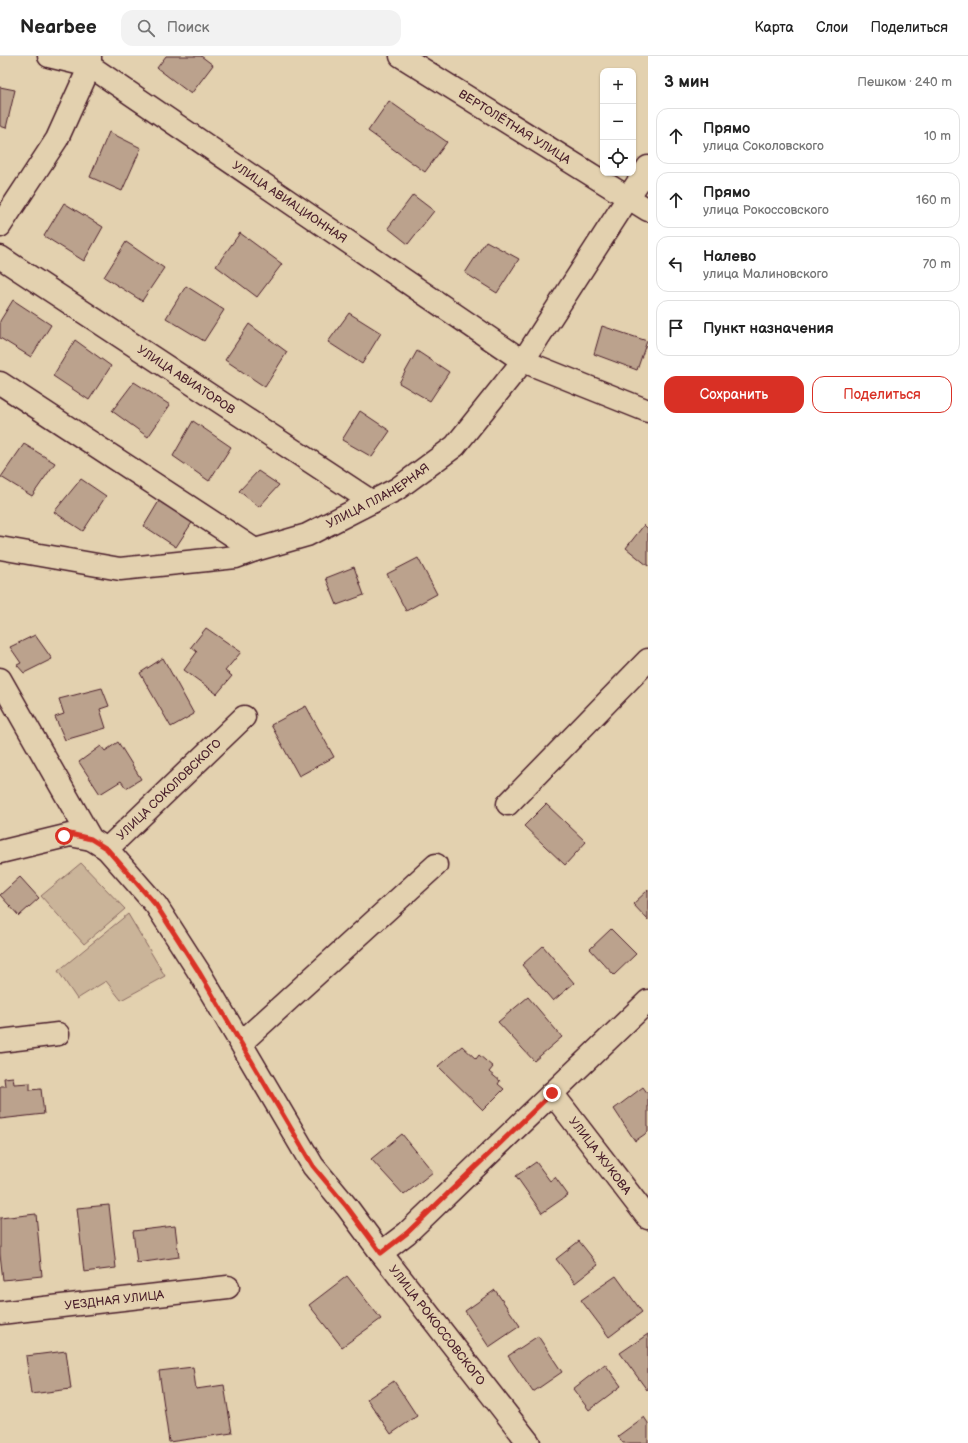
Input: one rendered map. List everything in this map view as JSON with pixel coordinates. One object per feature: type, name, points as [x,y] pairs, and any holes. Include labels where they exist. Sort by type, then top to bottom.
[{"type":"street","name":"УЛИЦА АВИАЦИОННАЯ","points":[[50,56],[90,61],[524,362],[648,411]]},
{"type":"street","name":"ВЕРТОЛЁТНАЯ УЛИЦА","points":[[401,56],[627,199],[648,210]]},
{"type":"street","points":[[0,226],[57,139],[90,61]]},
{"type":"street","name":"УЛИЦА ПЛАНЕРНАЯ","points":[[0,548],[120,569],[236,557],[308,535],[396,489],[455,446],[524,362],[648,167]]},
{"type":"street","name":"УЛИЦА АВИАТОРОВ","points":[[0,257],[372,502]]},
{"type":"street","points":[[0,383],[256,550]]},
{"type":"street","points":[[508,804],[648,660]]},
{"type":"street","points":[[0,679],[99,844]]},
{"type":"street","name":"УЛИЦА СОКОЛОВСКОГО","points":[[99,844],[244,717]]},
{"type":"street","points":[[0,852],[70,834],[99,844]]},
{"type":"street","name":"УЛИЦА РОКОССОВСКОГО","points":[[99,844],[156,905],[242,1042],[313,1166],[347,1207],[529,1443]]},
{"type":"street","points":[[242,1042],[436,865]]},
{"type":"street","points":[[381,1253],[407,1233],[648,1001]]},
{"type":"street","points":[[0,1041],[58,1034]]},
{"type":"street","name":"УЛИЦА ЖУКОВА","points":[[552,1093],[648,1218]]},
{"type":"street","name":"УЕЗДНАЯ УЛИЦА","points":[[0,1313],[228,1287]]},
{"type":"shaded area","points":[[81,863],[125,909],[84,944],[41,896]]},
{"type":"shaded area","points":[[128,914],[165,976],[121,1000],[106,981],[77,999],[58,971]]},
{"type":"building","points":[[166,56],[201,56],[213,65],[191,94],[157,68]]},
{"type":"building","points":[[0,87],[15,90],[6,128],[0,126]]},
{"type":"building","points":[[389,101],[447,142],[425,172],[368,131]]},
{"type":"building","points":[[109,132],[141,148],[122,191],[90,177]]},
{"type":"building","points":[[413,195],[434,211],[408,244],[388,228]]},
{"type":"building","points":[[64,203],[103,227],[84,261],[44,236]]},
{"type":"building","points":[[240,233],[282,264],[257,297],[216,266]]},
{"type":"building","points":[[486,241],[519,259],[497,293],[465,273]]},
{"type":"building","points":[[126,242],[164,268],[142,301],[104,277]]},
{"type":"building","points":[[186,286],[224,310],[204,341],[166,318]]},
{"type":"building","points":[[13,300],[51,325],[31,357],[0,338],[0,321]]},
{"type":"building","points":[[349,313],[381,333],[362,364],[328,342]]},
{"type":"building","points":[[249,324],[287,352],[265,387],[225,360]]},
{"type":"building","points":[[602,326],[647,341],[637,370],[594,354]]},
{"type":"building","points":[[75,340],[111,366],[89,400],[53,376]]},
{"type":"building","points":[[417,351],[449,372],[430,401],[399,383]]},
{"type":"building","points":[[134,382],[170,405],[148,437],[112,411]]},
{"type":"building","points":[[360,411],[390,431],[372,457],[342,440]]},
{"type":"building","points":[[193,421],[231,447],[209,481],[173,456]]},
{"type":"building","points":[[24,444],[55,463],[32,496],[1,477]]},
{"type":"building","points":[[258,471],[279,485],[259,507],[239,491]]},
{"type":"building","points":[[81,479],[106,496],[83,531],[54,512]]},
{"type":"building","points":[[162,496],[195,518],[176,547],[144,526]]},
{"type":"building","points":[[644,525],[648,529],[648,566],[626,548]]},
{"type":"building","points":[[418,558],[437,594],[406,611],[387,574]]},
{"type":"building","points":[[354,567],[364,595],[337,605],[326,578]]},
{"type":"building","points":[[206,628],[241,652],[225,671],[232,676],[217,694],[184,670],[197,652],[191,647]]},
{"type":"building","points":[[35,635],[52,659],[24,673],[17,665],[21,663],[10,647]]},
{"type":"building","points":[[163,658],[194,714],[171,727],[140,673]]},
{"type":"building","points":[[102,688],[109,706],[100,709],[106,728],[65,740],[55,717],[64,714],[59,699]]},
{"type":"building","points":[[306,706],[334,757],[299,776],[271,725]]},
{"type":"building","points":[[118,742],[141,779],[126,788],[121,781],[100,794],[79,762],[101,746],[105,751]]},
{"type":"building","points":[[546,804],[586,842],[565,865],[524,826]]},
{"type":"building","points":[[20,877],[39,898],[19,916],[0,895]]},
{"type":"building","points":[[648,890],[648,920],[633,904]]},
{"type":"building","points":[[611,929],[636,954],[614,975],[590,949]]},
{"type":"building","points":[[543,946],[574,983],[553,1001],[522,965]]},
{"type":"building","points":[[528,997],[562,1037],[534,1061],[498,1022]]},
{"type":"building","points":[[462,1046],[476,1059],[479,1055],[493,1067],[489,1072],[500,1081],[498,1084],[504,1089],[483,1110],[438,1066]]},
{"type":"building","points":[[13,1077],[14,1084],[30,1083],[30,1090],[41,1089],[44,1114],[0,1119],[0,1086],[5,1086],[4,1078]]},
{"type":"building","points":[[643,1087],[648,1094],[648,1132],[635,1141],[614,1109]]},
{"type":"building","points":[[402,1134],[433,1172],[404,1195],[371,1159]]},
{"type":"building","points":[[536,1162],[550,1181],[555,1177],[568,1195],[542,1213],[516,1176]]},
{"type":"building","points":[[109,1205],[116,1268],[84,1272],[77,1208]]},
{"type":"building","points":[[36,1214],[42,1276],[3,1280],[0,1254],[0,1218]]},
{"type":"building","points":[[175,1226],[179,1257],[137,1263],[133,1231]]},
{"type":"building","points":[[579,1241],[598,1265],[575,1283],[556,1259]]},
{"type":"building","points":[[347,1276],[381,1319],[342,1347],[309,1305]]},
{"type":"building","points":[[616,1276],[642,1312],[609,1337],[581,1300]]},
{"type":"building","points":[[495,1290],[520,1326],[489,1347],[465,1311]]},
{"type":"building","points":[[648,1334],[648,1389],[647,1390],[620,1353]]},
{"type":"building","points":[[538,1336],[562,1372],[533,1392],[508,1356]]},
{"type":"building","points":[[66,1351],[71,1389],[31,1394],[26,1356]]},
{"type":"building","points":[[605,1364],[621,1386],[589,1410],[573,1389]]},
{"type":"building","points":[[193,1367],[196,1389],[224,1385],[232,1433],[169,1442],[159,1371]]},
{"type":"building","points":[[394,1381],[417,1416],[391,1434],[367,1399]]},
{"type":"building","points":[[644,1417],[648,1423],[648,1443],[623,1443],[618,1436]]},
{"type":"route","points":[[64,836],[70,834],[91,839],[107,849],[156,905],[242,1042],[313,1166],[347,1207],[381,1253],[407,1233],[552,1093]]}]
